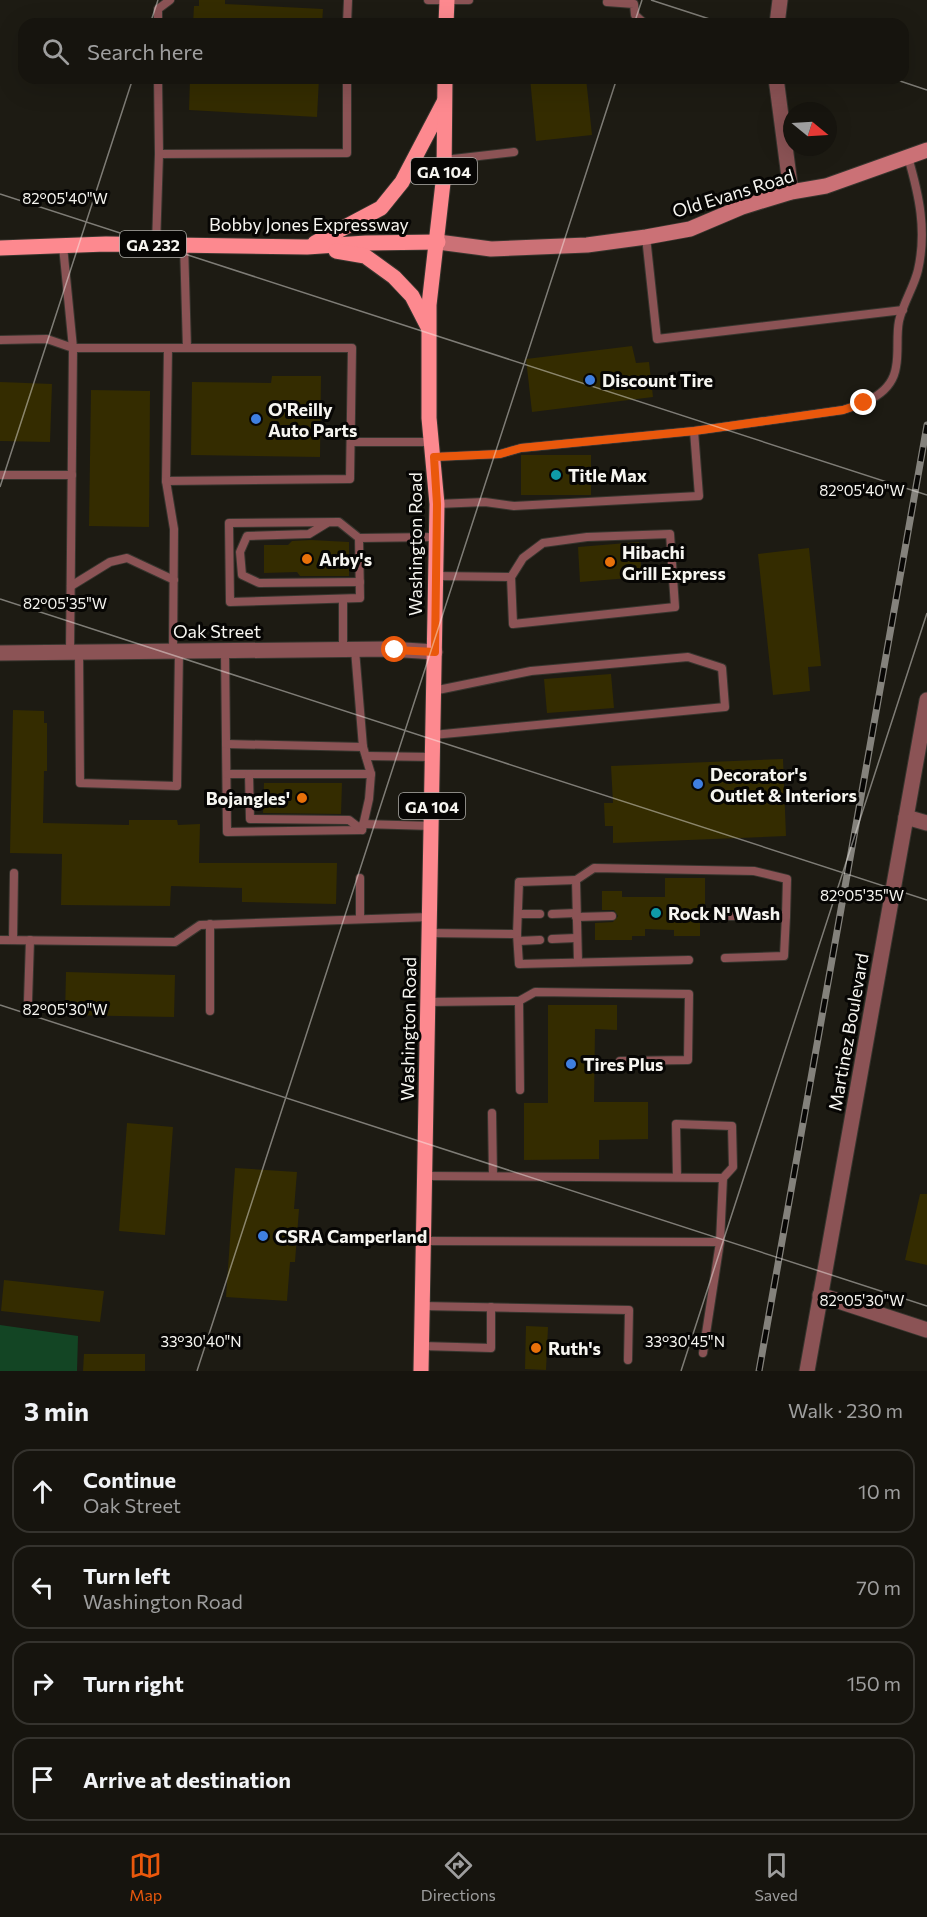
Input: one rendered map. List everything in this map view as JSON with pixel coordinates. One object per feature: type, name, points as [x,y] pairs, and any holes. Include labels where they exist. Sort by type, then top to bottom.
[{"type":"main road","points":[[446,18],[447,1]]},
{"type":"main road","name":"Washington Road","points":[[421,1371],[437,537],[437,504],[429,418],[429,305],[438,242],[444,160],[445,84]]},
{"type":"main road","points":[[307,247],[381,208],[402,182],[445,100]]},
{"type":"main road","name":"Bobby Jones Expressway","points":[[0,248],[156,244],[307,247],[438,242]]},
{"type":"main road","points":[[307,247],[365,256],[394,277],[412,296],[429,331]]},
{"type":"street","points":[[778,18],[780,0]]},
{"type":"street","points":[[777,84],[791,192]]},
{"type":"street","name":"Old Evans Road","points":[[438,242],[491,249],[587,245],[690,229],[742,207],[791,192],[826,186],[927,150]]},
{"type":"street","name":"Oak Street","points":[[0,652],[349,650],[435,652]]},
{"type":"street","name":"Martinez Boulevard","points":[[807,1371],[927,700]]},
{"type":"street","points":[[906,817],[927,823]]},
{"type":"street","points":[[820,1295],[927,1330]]},
{"type":"lane","points":[[158,18],[158,9],[170,0]]},
{"type":"lane","points":[[347,18],[348,0]]},
{"type":"lane","points":[[428,0],[469,0]]},
{"type":"lane","points":[[607,2],[634,4],[635,15],[638,18]]},
{"type":"lane","points":[[156,244],[159,154],[158,84]]},
{"type":"lane","points":[[159,154],[346,153],[347,84]]},
{"type":"lane","points":[[444,160],[514,152]]},
{"type":"lane","points":[[351,442],[500,454],[521,448],[694,431],[843,410],[864,403],[889,385],[896,369],[899,321],[918,272],[922,249],[923,219],[908,157]]},
{"type":"lane","points":[[646,237],[657,339],[903,310]]},
{"type":"lane","points":[[184,244],[187,348]]},
{"type":"lane","points":[[63,246],[73,348],[71,586],[80,783],[177,786],[174,529],[166,481],[168,348]]},
{"type":"lane","points":[[0,340],[47,339],[73,348],[352,348],[350,479],[166,481]]},
{"type":"lane","points":[[437,504],[485,502],[514,506],[699,495],[694,431]]},
{"type":"lane","points":[[0,475],[72,475]]},
{"type":"lane","points":[[328,522],[309,534],[247,536],[240,552],[242,575],[259,582],[360,582]]},
{"type":"lane","points":[[359,538],[360,598],[230,602],[229,523],[339,522],[359,538],[437,537]]},
{"type":"lane","points":[[670,534],[675,608],[513,624],[511,577],[523,558],[543,543],[587,537],[670,534]]},
{"type":"lane","points":[[71,586],[110,562],[126,558],[174,580]]},
{"type":"lane","points":[[436,576],[511,577]]},
{"type":"lane","points":[[343,599],[363,747],[371,774],[369,799],[362,827]]},
{"type":"lane","points":[[225,651],[227,832],[432,826]]},
{"type":"lane","points":[[433,691],[531,671],[688,657],[722,668],[726,707],[433,735]]},
{"type":"lane","points":[[226,744],[363,747]]},
{"type":"lane","points":[[366,756],[433,757]]},
{"type":"lane","points":[[226,774],[371,774]]},
{"type":"lane","points":[[249,774],[250,819],[349,820],[362,827]]},
{"type":"lane","points":[[689,960],[519,964],[517,937],[519,882],[576,880],[594,868],[754,871],[787,879],[784,956],[725,958]]},
{"type":"lane","points":[[13,940],[14,873]]},
{"type":"lane","points":[[360,878],[360,919]]},
{"type":"lane","points":[[576,880],[578,962]]},
{"type":"lane","points":[[518,914],[540,914]]},
{"type":"lane","points":[[552,914],[612,916]]},
{"type":"lane","points":[[723,916],[786,916]]},
{"type":"lane","points":[[0,940],[175,942],[200,925],[210,924],[430,917]]},
{"type":"lane","points":[[210,924],[210,1011]]},
{"type":"lane","points":[[429,933],[540,940]]},
{"type":"lane","points":[[552,939],[576,938]]},
{"type":"lane","points":[[28,1001],[30,940]]},
{"type":"lane","points":[[428,1002],[519,1001],[535,992],[689,994],[688,1060],[621,1060]]},
{"type":"lane","points":[[519,1001],[520,1090]]},
{"type":"lane","points":[[492,1113],[493,1176]]},
{"type":"lane","points":[[677,1177],[676,1124],[732,1126],[733,1167],[723,1178],[720,1242],[704,1353]]},
{"type":"lane","points":[[425,1176],[723,1178]]},
{"type":"lane","points":[[424,1241],[720,1242]]},
{"type":"lane","points":[[422,1306],[629,1310],[628,1360]]},
{"type":"lane","points":[[422,1346],[491,1348],[491,1307]]},
{"type":"green space","points":[[0,1325],[78,1336],[77,1371],[0,1371]]},
{"type":"building","points":[[199,0],[225,0],[225,4],[323,9],[322,18],[193,18],[194,6],[199,6]]},
{"type":"building","points":[[190,84],[319,84],[317,117],[189,110]]},
{"type":"building","points":[[531,84],[587,84],[592,135],[536,141]]},
{"type":"building","name":"Discount Tire","points":[[632,346],[636,363],[649,362],[653,397],[532,412],[526,359]]},
{"type":"building","name":"O'Reilly Auto Parts","points":[[272,376],[321,376],[320,457],[191,455],[192,382],[271,383]]},
{"type":"building","points":[[0,382],[52,384],[50,442],[0,441]]},
{"type":"building","points":[[91,390],[150,391],[149,527],[89,526]]},
{"type":"building","name":"Title Max","points":[[521,455],[591,455],[591,495],[521,495]]},
{"type":"building","name":"Arby's","points":[[292,541],[349,542],[349,576],[300,576],[297,572],[264,573],[264,545],[288,545]]},
{"type":"building","name":"Hibachi Grill Express","points":[[639,542],[642,577],[580,582],[578,547]]},
{"type":"building","points":[[809,548],[821,666],[808,667],[810,691],[773,695],[758,554]]},
{"type":"building","points":[[611,674],[614,708],[547,713],[544,679]]},
{"type":"building","points":[[13,710],[44,711],[44,723],[47,723],[47,771],[44,771],[43,823],[129,825],[129,820],[177,820],[178,825],[200,824],[199,863],[337,863],[336,904],[242,902],[242,888],[171,886],[170,906],[61,905],[62,854],[10,853]]},
{"type":"building","name":"Decorator's Outlet & Interiors","points":[[783,759],[786,836],[613,843],[613,826],[605,826],[604,803],[613,803],[611,766]]},
{"type":"building","name":"Bojangles'","points":[[264,783],[342,783],[341,814],[263,813]]},
{"type":"building","name":"Rock N' Wash","points":[[665,878],[705,878],[705,907],[700,907],[700,936],[674,936],[674,930],[645,929],[645,936],[632,936],[632,940],[595,940],[595,923],[613,922],[618,916],[614,910],[602,910],[602,891],[622,891],[622,897],[665,897]]},
{"type":"building","points":[[66,972],[175,975],[174,1017],[65,1015]]},
{"type":"building","points":[[548,1005],[617,1005],[617,1030],[595,1029],[594,1102],[648,1102],[648,1139],[599,1140],[599,1159],[524,1160],[524,1103],[548,1103]]},
{"type":"building","points":[[127,1123],[173,1127],[165,1235],[119,1231]]},
{"type":"building","name":"CSRA Camperland","points":[[235,1168],[297,1172],[294,1209],[299,1209],[295,1262],[290,1262],[287,1301],[226,1297]]},
{"type":"building","points":[[920,1194],[927,1194],[927,1265],[905,1260]]},
{"type":"building","points":[[4,1280],[104,1291],[100,1322],[1,1311]]},
{"type":"building","name":"Ruth's","points":[[526,1326],[548,1327],[546,1370],[525,1369]]},
{"type":"building","points":[[84,1354],[145,1354],[145,1371],[83,1371]]},
{"type":"railway","points":[[759,1371],[927,425]]},
{"type":"place","name":"Discount Tire","points":[[590,380]]},
{"type":"place","name":"O'Reilly Auto Parts","points":[[256,419]]},
{"type":"place","name":"Title Max","points":[[556,475]]},
{"type":"place","name":"Arby's","points":[[307,559]]},
{"type":"place","name":"Hibachi Grill Express","points":[[610,562]]},
{"type":"place","name":"Decorator's Outlet & Interiors","points":[[698,784]]},
{"type":"place","name":"Bojangles'","points":[[302,798]]},
{"type":"place","name":"Rock N' Wash","points":[[656,913]]},
{"type":"place","name":"Tires Plus","points":[[571,1064]]},
{"type":"place","name":"CSRA Camperland","points":[[263,1236]]},
{"type":"place","name":"Ruth's","points":[[536,1348]]},
{"type":"route","points":[[395,650],[435,652],[437,504],[434,457],[500,454],[521,448],[694,431],[843,410],[864,403]]}]
